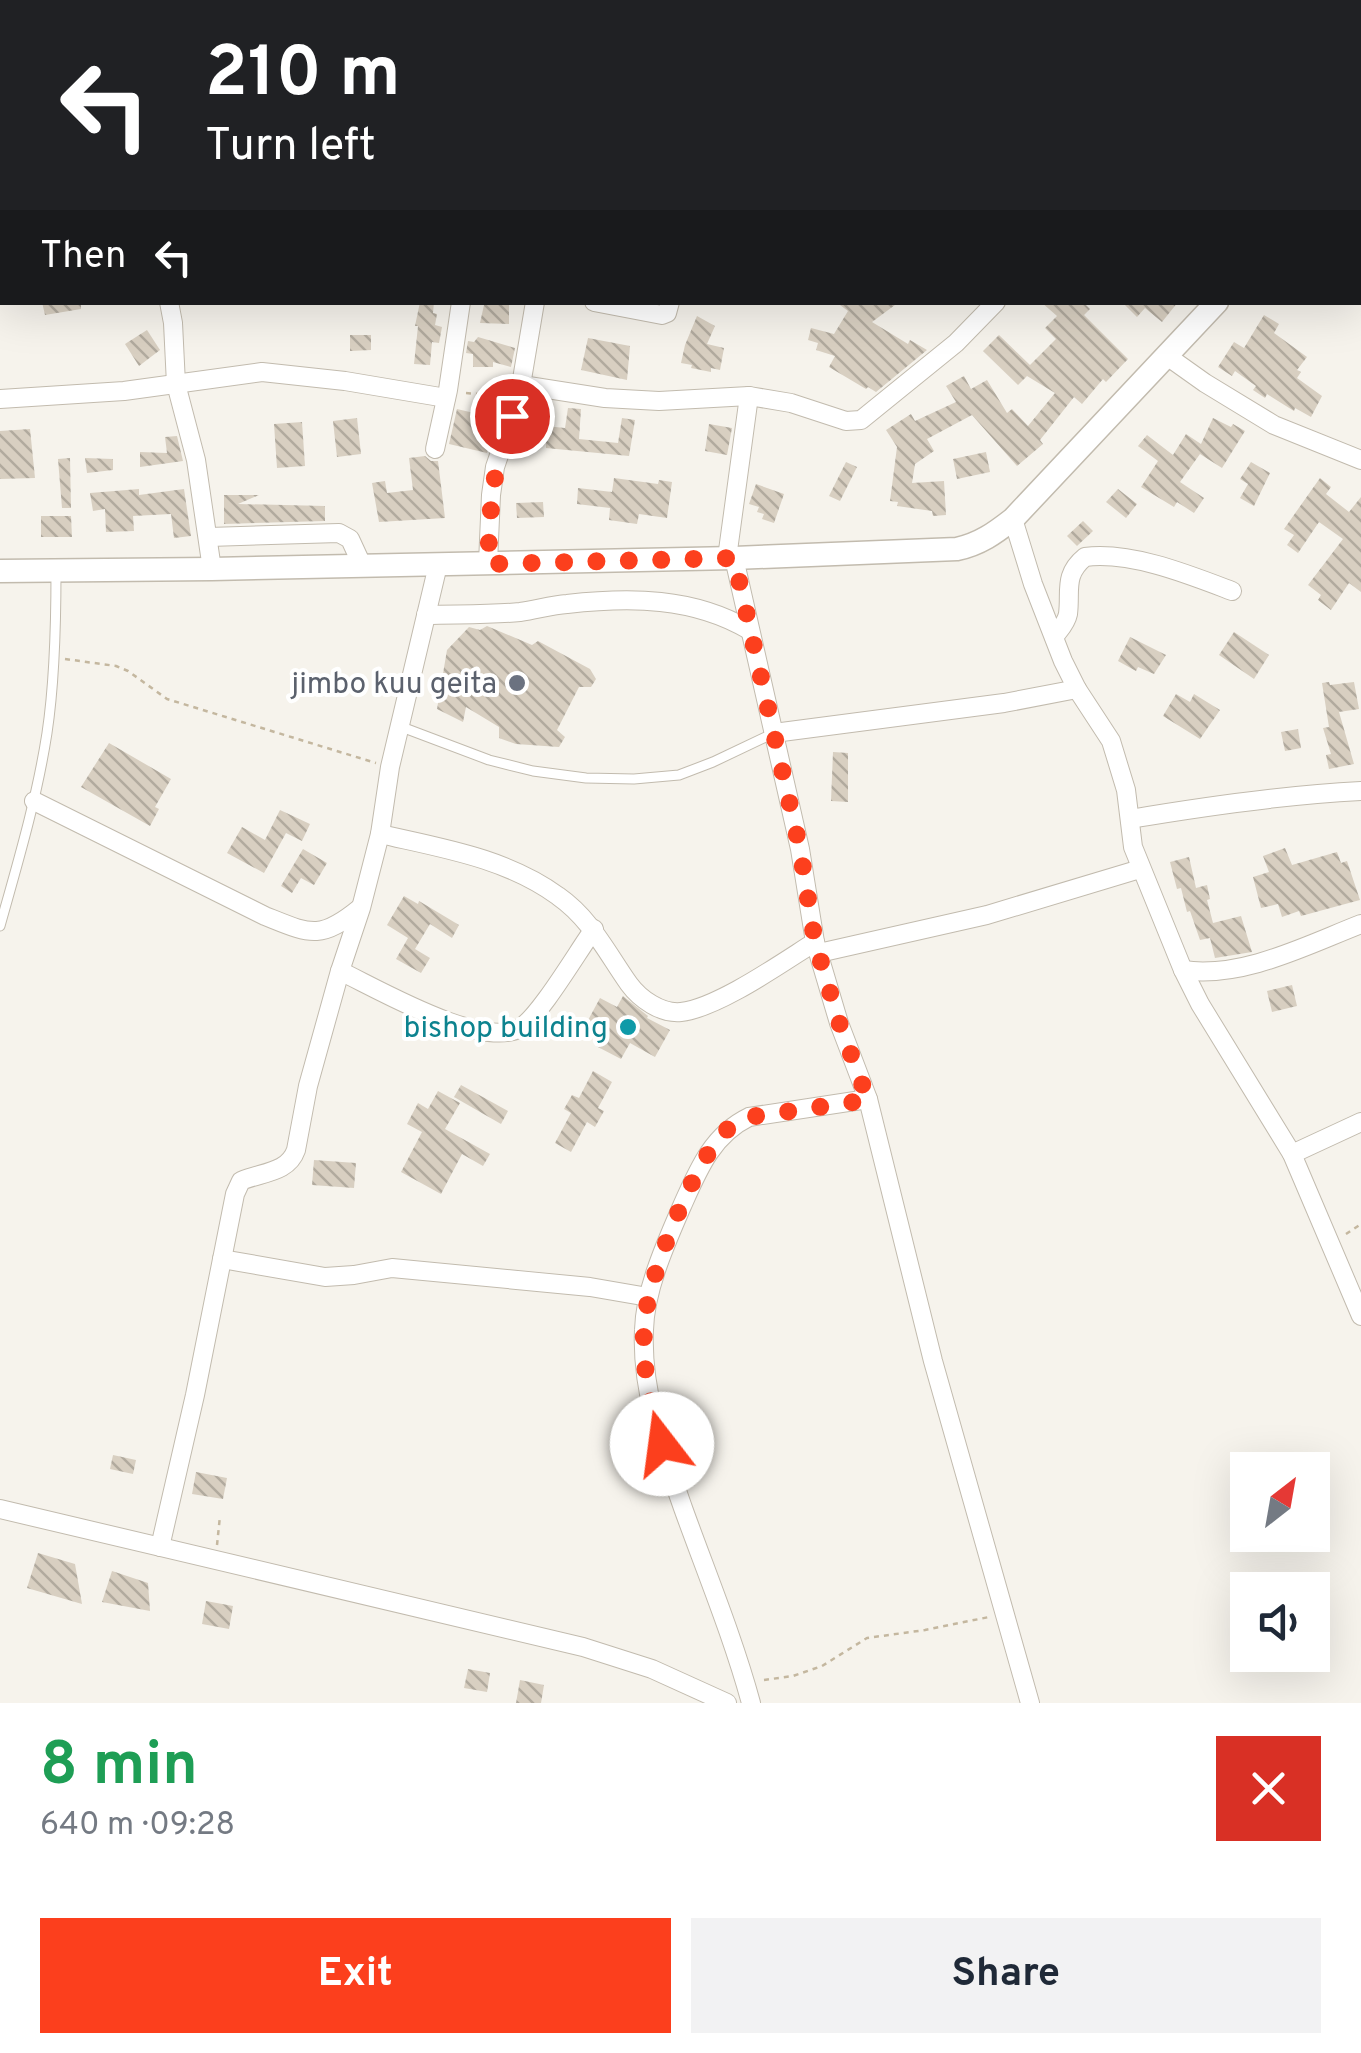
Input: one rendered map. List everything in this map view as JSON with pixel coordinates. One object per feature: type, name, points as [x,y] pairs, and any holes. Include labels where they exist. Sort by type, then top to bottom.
[{"type":"street","points":[[170,305],[176,384],[192,444],[212,569]]},
{"type":"street","points":[[435,450],[462,305]]},
{"type":"street","points":[[488,564],[495,467],[520,390],[535,305]]},
{"type":"street","points":[[610,305],[662,315],[669,305]]},
{"type":"street","points":[[520,390],[659,401],[750,396],[792,402],[846,421],[861,420],[956,343],[993,305]]},
{"type":"street","points":[[0,571],[731,558],[972,546],[1013,519],[1214,305]]},
{"type":"street","points":[[1167,356],[1274,425],[1361,460]]},
{"type":"street","points":[[0,399],[124,391],[262,372],[447,396]]},
{"type":"street","points":[[750,396],[731,558],[800,849],[817,947],[868,1100],[933,1361],[1030,1703]]},
{"type":"street","points":[[1013,519],[1054,637],[1078,689],[1111,740],[1126,790],[1133,848],[1183,970],[1292,1154],[1361,1315]]},
{"type":"street","points":[[209,536],[340,533],[350,539],[362,565]]},
{"type":"street","points":[[1054,637],[1068,614],[1067,596],[1073,570],[1085,557],[1161,566],[1232,592]]},
{"type":"street","points":[[160,1547],[235,1194],[242,1180],[284,1167],[293,1158],[308,1086],[380,834],[390,767],[438,565]]},
{"type":"street","points":[[426,615],[668,601],[728,617],[750,630]]},
{"type":"street","points":[[774,733],[1004,703],[1078,689]]},
{"type":"street","points":[[1130,820],[1213,804],[1361,791]]},
{"type":"street","points":[[34,801],[265,916],[301,930],[324,932],[361,908]]},
{"type":"street","points":[[380,834],[486,859],[558,896],[594,929],[636,993],[675,1012],[691,1010],[734,991],[817,947],[987,915],[1140,869]]},
{"type":"street","points":[[1183,970],[1204,973],[1244,967],[1361,924]]},
{"type":"street","points":[[340,971],[455,1026],[478,1032],[505,1032],[522,1027],[536,1014],[594,929]]},
{"type":"street","points":[[749,1694],[650,1406],[644,1364],[648,1297],[690,1187],[719,1136],[749,1117],[868,1100]]},
{"type":"street","points":[[1292,1154],[1361,1122]]},
{"type":"street","points":[[222,1259],[325,1277],[392,1268],[541,1281],[648,1297]]},
{"type":"street","points":[[0,1509],[583,1647],[652,1669],[727,1703]]},
{"type":"lane","points":[[0,926],[34,801],[48,730],[56,569]]},
{"type":"lane","points":[[400,726],[489,760],[586,778],[678,775],[774,733]]},
{"type":"path","points":[[447,396],[520,390]]},
{"type":"path","points":[[53,658],[116,666],[167,699],[390,767]]},
{"type":"path","points":[[215,1561],[220,1516]]},
{"type":"path","points":[[749,1694],[822,1666],[867,1638],[1005,1614]]},
{"type":"building","points":[[43,305],[81,305],[81,309],[45,315]]},
{"type":"building","points":[[419,305],[434,305],[435,325],[442,327],[439,343],[432,342],[430,365],[414,364]]},
{"type":"building","points":[[484,305],[509,305],[509,324],[480,323]]},
{"type":"building","points":[[840,305],[895,305],[872,322],[908,344],[910,340],[927,350],[876,392],[866,389],[829,367],[835,356],[816,350],[818,343],[808,340],[811,328],[834,334],[848,311]]},
{"type":"building","points":[[1044,305],[1086,305],[1090,309],[1084,315],[1128,359],[1106,382],[1103,379],[1082,404],[1074,397],[1040,440],[1043,444],[1017,466],[972,415],[927,439],[934,451],[915,464],[912,483],[944,481],[946,515],[933,516],[932,511],[897,506],[898,502],[890,501],[897,447],[886,430],[911,414],[915,421],[956,402],[946,386],[964,376],[971,389],[987,380],[1007,413],[1012,409],[1028,426],[1055,393],[1027,376],[1018,385],[983,351],[999,335],[1030,365],[1056,339],[1045,328],[1057,316]]},
{"type":"building","points":[[1125,305],[1176,305],[1162,322],[1145,308],[1137,317]]},
{"type":"building","points":[[1264,315],[1279,324],[1274,333],[1307,357],[1297,370],[1301,372],[1297,378],[1322,396],[1311,417],[1267,394],[1265,398],[1235,371],[1232,376],[1218,367],[1234,342],[1244,348]]},
{"type":"building","points":[[697,316],[715,326],[707,344],[724,348],[720,370],[711,368],[711,372],[681,363]]},
{"type":"building","points":[[147,330],[160,350],[139,366],[125,344]]},
{"type":"building","points":[[350,335],[371,335],[371,350],[350,351]]},
{"type":"building","points":[[478,337],[515,348],[511,367],[493,362],[493,367],[473,367],[473,354],[466,353],[468,341],[474,342]]},
{"type":"building","points":[[588,338],[630,346],[627,380],[581,370]]},
{"type":"building","points":[[568,408],[581,409],[579,439],[618,443],[622,418],[635,420],[629,456],[546,448],[546,439],[524,437],[525,424],[565,428]]},
{"type":"building","points":[[457,409],[495,418],[487,453],[449,444]]},
{"type":"building","points":[[357,418],[361,454],[337,457],[333,421]]},
{"type":"building","points":[[1213,418],[1245,431],[1222,468],[1200,454],[1180,482],[1204,498],[1194,513],[1177,502],[1174,507],[1141,487],[1158,461],[1138,446],[1147,435],[1173,455],[1186,434],[1201,444]]},
{"type":"building","points":[[302,422],[305,466],[277,468],[274,424]]},
{"type":"building","points":[[709,424],[732,428],[727,455],[705,451]]},
{"type":"building","points":[[30,429],[35,478],[0,479],[0,431]]},
{"type":"building","points":[[177,436],[183,461],[140,467],[140,452],[167,453],[165,437]]},
{"type":"building","points":[[986,452],[990,472],[957,479],[953,459]]},
{"type":"building","points":[[425,456],[438,461],[445,518],[379,522],[372,483],[385,481],[387,493],[413,490],[409,458]]},
{"type":"building","points":[[70,458],[71,508],[62,508],[58,459]]},
{"type":"building","points":[[85,458],[113,459],[113,470],[87,473]]},
{"type":"building","points":[[846,462],[857,467],[840,501],[829,496]]},
{"type":"building","points":[[1251,462],[1270,473],[1254,506],[1240,498],[1248,484],[1240,479]]},
{"type":"building","points":[[614,478],[672,482],[667,518],[639,514],[637,524],[609,520],[610,508],[577,504],[578,488],[612,492]]},
{"type":"building","points":[[1320,478],[1331,487],[1326,494],[1349,512],[1361,497],[1361,592],[1349,583],[1331,610],[1308,585],[1343,539],[1319,522],[1298,553],[1287,545],[1294,535],[1284,529]]},
{"type":"building","points":[[756,484],[784,494],[774,523],[762,519],[764,514],[757,512],[759,507],[749,504]]},
{"type":"building","points":[[139,489],[139,495],[184,489],[191,536],[174,538],[171,514],[133,516],[134,531],[106,532],[105,509],[93,511],[90,493]]},
{"type":"building","points":[[1118,489],[1137,504],[1126,518],[1106,502]]},
{"type":"building","points":[[224,495],[259,495],[238,504],[325,506],[325,521],[224,524]]},
{"type":"building","points":[[543,502],[544,517],[517,518],[516,503]]},
{"type":"building","points":[[41,516],[71,516],[72,537],[41,537]]},
{"type":"building","points":[[1083,521],[1093,531],[1077,546],[1067,536]]},
{"type":"building","name":"jimbo kuu geita","points":[[487,626],[532,645],[538,641],[590,669],[596,679],[591,687],[579,687],[557,730],[565,737],[559,747],[516,744],[499,738],[499,727],[466,707],[463,722],[437,709],[447,650],[469,627],[480,630]]},
{"type":"building","points":[[1234,632],[1269,655],[1254,679],[1219,655]]},
{"type":"building","points":[[1130,637],[1166,655],[1154,674],[1138,667],[1136,671],[1118,661]]},
{"type":"building","points":[[1354,682],[1359,709],[1339,712],[1354,764],[1329,769],[1326,755],[1331,754],[1323,728],[1329,727],[1322,683]]},
{"type":"building","points":[[1176,694],[1190,702],[1194,694],[1220,710],[1200,739],[1163,716]]},
{"type":"building","points":[[1298,729],[1301,748],[1285,751],[1281,732]]},
{"type":"building","points":[[109,743],[171,779],[155,807],[159,809],[150,826],[81,787]]},
{"type":"building","points":[[833,752],[848,753],[848,802],[831,801]]},
{"type":"building","points":[[280,810],[310,824],[302,841],[286,833],[264,873],[227,853],[242,827],[265,840]]},
{"type":"building","points":[[1285,848],[1292,865],[1337,852],[1341,863],[1347,861],[1360,900],[1301,916],[1299,911],[1282,917],[1278,904],[1261,908],[1253,877],[1269,872],[1263,856]]},
{"type":"building","points":[[303,849],[327,863],[314,885],[301,878],[292,893],[281,886]]},
{"type":"building","points":[[1189,857],[1196,888],[1207,885],[1213,923],[1241,916],[1252,952],[1215,958],[1210,938],[1200,940],[1181,888],[1177,889],[1170,862]]},
{"type":"building","points":[[404,896],[459,925],[452,938],[430,924],[415,949],[430,958],[421,973],[396,959],[408,938],[387,925]]},
{"type":"building","points":[[1292,985],[1297,1006],[1272,1012],[1267,991]]},
{"type":"building","name":"bishop building","points":[[623,996],[647,1018],[670,1030],[655,1057],[630,1043],[621,1059],[596,1046],[603,1033],[586,1024],[600,998],[617,1007]]},
{"type":"building","points":[[593,1071],[612,1082],[598,1108],[604,1111],[595,1127],[587,1122],[571,1152],[555,1143],[571,1113],[564,1109],[572,1095],[579,1098]]},
{"type":"building","points":[[461,1085],[508,1111],[501,1124],[454,1097]]},
{"type":"building","points":[[438,1091],[460,1103],[445,1129],[490,1154],[483,1166],[462,1154],[441,1194],[401,1172],[422,1132],[407,1124],[418,1103],[428,1109]]},
{"type":"building","points":[[314,1160],[356,1163],[354,1188],[312,1185]]},
{"type":"building","points":[[113,1455],[136,1460],[133,1474],[110,1469]]},
{"type":"building","points":[[196,1472],[227,1478],[223,1499],[192,1494]]},
{"type":"building","points":[[38,1553],[75,1564],[82,1604],[27,1588]]},
{"type":"building","points":[[112,1571],[148,1583],[150,1611],[102,1602]]},
{"type":"building","points":[[206,1601],[233,1606],[229,1629],[202,1624]]},
{"type":"building","points":[[468,1669],[490,1673],[487,1692],[464,1688]]},
{"type":"building","points":[[520,1680],[544,1685],[541,1703],[516,1703]]},
{"type":"place","name":"jimbo kuu geita","points":[[517,683]]},
{"type":"place","name":"bishop building","points":[[628,1027]]},
{"type":"route","points":[[512,416],[495,467],[488,564],[734,558],[800,849],[815,942],[868,1100],[749,1117],[719,1136],[708,1154],[671,1230],[648,1297],[644,1364],[650,1406],[662,1444]]}]
